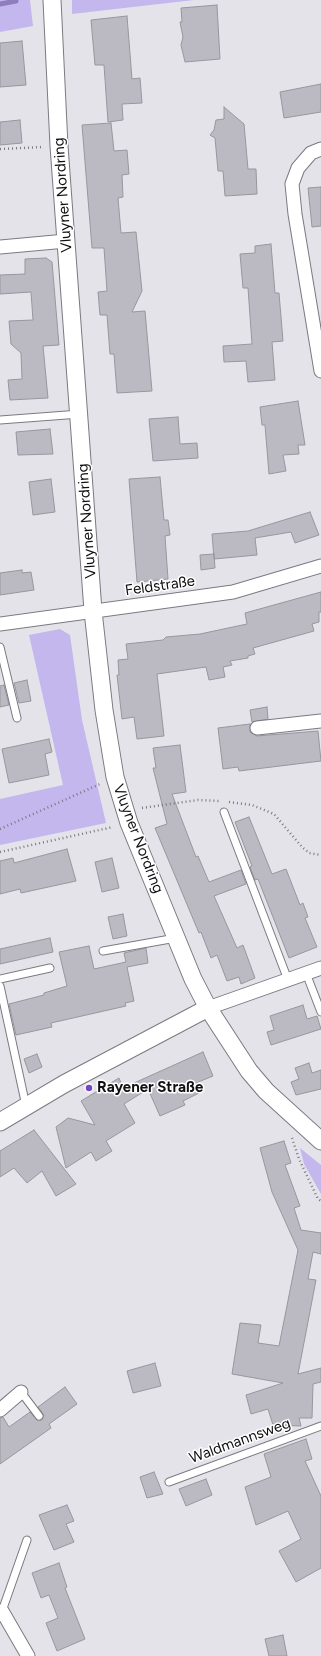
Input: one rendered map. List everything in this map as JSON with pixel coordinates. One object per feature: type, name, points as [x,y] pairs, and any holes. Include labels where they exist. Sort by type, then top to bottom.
[{"type":"street","name":"Vluyner Nordring","points":[[52,0],[59,146],[80,414],[93,611],[104,710],[115,777],[129,823],[176,938],[208,1008],[249,1071],[266,1092],[321,1141]]},
{"type":"street","points":[[321,149],[311,153],[298,168],[292,184],[295,214],[321,371]]},
{"type":"street","points":[[0,247],[66,241]]},
{"type":"street","name":"Feldstraße","points":[[0,624],[233,592],[321,566]]},
{"type":"street","points":[[257,728],[321,721]]},
{"type":"street","points":[[0,1122],[64,1084],[208,1008],[321,968]]},
{"type":"street","points":[[0,1410],[21,1392]]},
{"type":"street","points":[[3,1619],[28,1656]]},
{"type":"lane","points":[[0,420],[80,414]]},
{"type":"lane","points":[[0,647],[17,718]]},
{"type":"lane","points":[[224,812],[288,980]]},
{"type":"lane","points":[[103,951],[176,938]]},
{"type":"lane","points":[[0,979],[50,968]]},
{"type":"lane","points":[[306,973],[321,1012]]},
{"type":"lane","points":[[0,986],[26,1106]]},
{"type":"lane","points":[[21,1392],[39,1416]]},
{"type":"lane","name":"Waldmannsweg","points":[[169,1482],[321,1426]]},
{"type":"lane","points":[[3,1619],[28,1540]]},
{"type":"path","points":[[0,149],[59,146]]},
{"type":"path","points":[[0,829],[115,777]]},
{"type":"path","points":[[0,852],[129,823]]},
{"type":"path","points":[[292,1137],[299,1159],[318,1199],[321,1201]]},
{"type":"shaded area","points":[[0,0],[30,0],[33,26],[0,32]]},
{"type":"shaded area","points":[[72,0],[194,0],[72,14]]},
{"type":"shaded area","points":[[60,629],[70,635],[82,720],[106,823],[0,845],[0,799],[63,785],[29,635]]},
{"type":"shaded area","points":[[300,1148],[321,1165],[321,1194],[304,1164]]},
{"type":"building","points":[[217,5],[220,59],[185,62],[181,45],[183,37],[180,22],[182,22],[181,8]]},
{"type":"building","points":[[127,16],[132,79],[140,78],[142,103],[122,104],[123,120],[108,122],[104,65],[95,65],[91,20]]},
{"type":"building","points":[[22,41],[26,85],[0,87],[0,43]]},
{"type":"building","points":[[321,84],[321,112],[284,118],[280,92]]},
{"type":"building","points":[[224,107],[244,124],[248,169],[256,169],[257,194],[225,196],[223,171],[218,171],[215,138],[210,135],[214,130],[216,120],[224,119]]},
{"type":"building","points":[[20,120],[22,143],[0,145],[0,122]]},
{"type":"building","points":[[111,123],[114,151],[127,150],[129,174],[122,175],[123,197],[118,198],[121,233],[136,232],[142,291],[132,312],[145,311],[152,391],[117,393],[114,354],[110,354],[107,315],[100,315],[98,292],[107,291],[104,248],[92,248],[82,125]]},
{"type":"building","points":[[321,187],[321,226],[312,227],[308,188]]},
{"type":"building","points":[[271,244],[275,293],[279,293],[283,341],[272,342],[275,380],[248,382],[246,361],[224,362],[223,346],[252,344],[248,288],[243,288],[240,254],[255,253],[255,246]]},
{"type":"building","points":[[46,258],[52,262],[59,345],[43,346],[48,398],[10,400],[8,380],[22,379],[21,353],[11,344],[9,321],[33,320],[31,292],[0,294],[0,275],[25,274],[25,259]]},
{"type":"building","points":[[298,401],[305,445],[298,445],[299,454],[283,455],[286,471],[269,474],[265,425],[262,425],[260,407]]},
{"type":"building","points":[[178,417],[180,444],[197,443],[198,458],[153,461],[149,419]]},
{"type":"building","points":[[50,429],[53,454],[18,455],[16,432]]},
{"type":"building","points":[[160,477],[164,520],[168,520],[170,535],[165,536],[168,579],[137,582],[129,479]]},
{"type":"building","points":[[51,479],[55,512],[33,515],[29,482]]},
{"type":"building","points":[[310,512],[319,535],[295,543],[291,532],[255,538],[257,555],[214,559],[212,534],[248,531]]},
{"type":"building","points":[[214,554],[215,568],[201,570],[200,555]]},
{"type":"building","points":[[22,570],[22,573],[31,572],[34,590],[0,595],[0,573]]},
{"type":"building","points":[[321,592],[321,612],[319,612],[319,622],[312,624],[314,631],[253,648],[255,654],[248,656],[248,658],[230,661],[232,665],[223,667],[225,677],[209,680],[206,667],[157,674],[164,736],[137,739],[134,717],[122,719],[117,675],[119,675],[118,660],[128,659],[126,644],[163,640],[166,637],[200,634],[247,624],[245,613]]},
{"type":"building","points":[[27,680],[31,701],[19,703],[14,683]]},
{"type":"building","points":[[4,685],[9,705],[0,707],[0,686]]},
{"type":"building","points":[[267,707],[268,719],[252,722],[250,710]]},
{"type":"building","points":[[250,724],[250,732],[257,736],[318,731],[321,761],[239,771],[238,767],[223,769],[218,728]]},
{"type":"building","points":[[49,739],[52,752],[45,754],[49,775],[9,783],[2,749]]},
{"type":"building","points":[[180,745],[186,792],[172,794],[196,857],[198,856],[209,882],[241,870],[246,884],[214,896],[237,948],[243,945],[255,978],[241,984],[239,977],[227,981],[217,955],[211,958],[155,828],[167,824],[153,768],[156,768],[153,748]]},
{"type":"building","points":[[249,817],[272,874],[286,869],[300,905],[303,903],[308,917],[305,918],[317,947],[289,958],[258,879],[255,880],[250,867],[252,866],[235,822]]},
{"type":"building","points":[[67,849],[76,881],[21,893],[20,889],[0,894],[0,861],[13,858],[14,863]]},
{"type":"building","points":[[112,858],[119,888],[102,892],[95,862]]},
{"type":"building","points":[[123,914],[127,936],[113,939],[108,917]]},
{"type":"building","points":[[50,938],[53,952],[0,964],[0,949]]},
{"type":"building","points":[[89,946],[94,969],[126,962],[124,953],[146,948],[148,963],[127,967],[134,1001],[125,1003],[126,1006],[51,1023],[52,1027],[16,1035],[9,1004],[44,995],[44,993],[67,986],[59,952]]},
{"type":"building","points":[[303,1005],[307,1019],[317,1016],[321,1029],[271,1045],[267,1032],[274,1030],[270,1016]]},
{"type":"building","points":[[203,1052],[213,1076],[196,1083],[201,1092],[183,1101],[185,1105],[160,1116],[148,1089],[124,1104],[135,1123],[106,1141],[112,1151],[96,1161],[91,1152],[66,1168],[56,1127],[68,1118],[95,1125],[81,1101],[119,1078],[123,1088]]},
{"type":"building","points":[[37,1054],[42,1067],[29,1073],[24,1059]]},
{"type":"building","points":[[309,1063],[312,1073],[321,1070],[321,1089],[296,1095],[291,1082],[299,1079],[295,1068]]},
{"type":"building","points":[[34,1130],[76,1184],[56,1196],[42,1171],[27,1183],[14,1168],[0,1177],[0,1151]]},
{"type":"building","points":[[284,1141],[291,1163],[285,1165],[300,1206],[294,1208],[301,1230],[321,1233],[321,1254],[313,1252],[308,1279],[316,1280],[298,1374],[321,1368],[321,1382],[313,1384],[312,1418],[299,1418],[301,1426],[273,1425],[268,1409],[251,1414],[246,1395],[283,1383],[232,1374],[240,1323],[261,1325],[258,1343],[279,1346],[298,1250],[272,1192],[260,1148]]},
{"type":"building","points":[[155,1363],[161,1386],[133,1393],[127,1371]]},
{"type":"building","points":[[65,1387],[77,1404],[49,1424],[51,1428],[0,1464],[0,1418],[3,1417],[9,1427],[30,1412],[37,1420],[42,1420],[44,1415],[38,1407]]},
{"type":"building","points":[[306,1439],[312,1459],[305,1461],[321,1496],[321,1568],[296,1582],[279,1551],[301,1539],[288,1511],[256,1525],[245,1487],[271,1477],[264,1454]]},
{"type":"building","points":[[154,1472],[163,1494],[147,1498],[140,1477]]},
{"type":"building","points":[[206,1479],[212,1495],[186,1506],[179,1489]]},
{"type":"building","points":[[67,1505],[74,1521],[66,1524],[74,1542],[54,1550],[39,1515]]},
{"type":"building","points":[[59,1563],[67,1587],[65,1588],[85,1639],[57,1651],[46,1623],[58,1618],[49,1595],[41,1598],[32,1573]]},
{"type":"building","points":[[283,1635],[287,1656],[269,1656],[265,1639]]},
{"type":"waterway","points":[[0,4],[16,1]]},
{"type":"place","name":"Rayener Straße","points":[[89,1088]]}]
